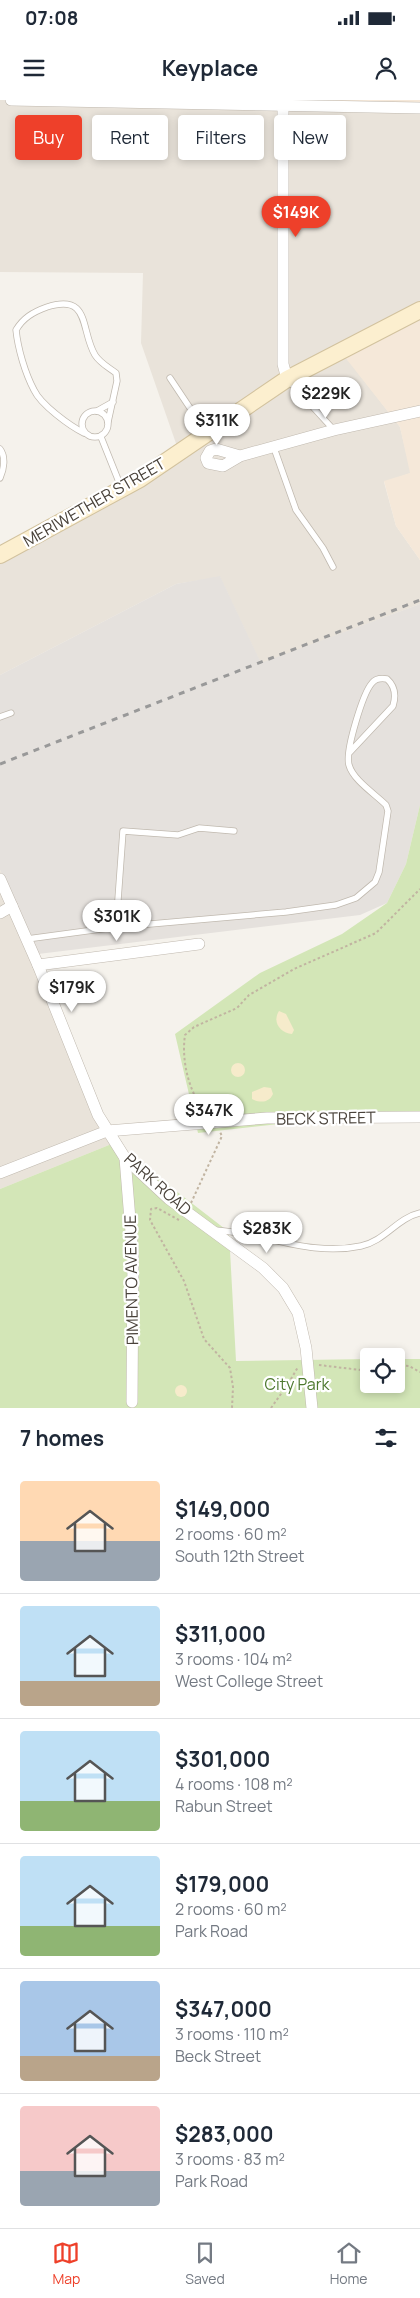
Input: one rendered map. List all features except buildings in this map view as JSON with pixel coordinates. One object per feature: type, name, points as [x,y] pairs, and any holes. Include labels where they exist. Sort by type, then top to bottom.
[{"type":"street","points":[[11,100],[283,102],[372,104],[420,108]]},
{"type":"street","points":[[283,102],[283,364],[287,379]]},
{"type":"street","name":"MERIWETHER STREET","points":[[0,555],[140,479],[287,379],[420,310]]},
{"type":"street","points":[[240,456],[334,430],[420,411]]},
{"type":"street","name":"PARK ROAD","points":[[0,879],[38,965],[98,1115],[125,1158],[169,1199],[264,1268],[283,1288],[298,1313],[306,1348],[312,1408]]},
{"type":"street","points":[[0,913],[12,906]]},
{"type":"street","points":[[38,965],[199,944]]},
{"type":"street","name":"BECK STREET","points":[[0,1173],[107,1131],[267,1118],[420,1117]]},
{"type":"street","name":"PIMENTO AVENUE","points":[[125,1158],[133,1257],[132,1405]]},
{"type":"lane","points":[[60,303],[79,310],[83,316],[94,353],[101,362],[116,373],[117,381],[113,402],[107,431],[101,437],[92,438],[66,423],[34,391],[17,341],[16,330],[20,323],[39,310],[60,303]]},
{"type":"lane","points":[[170,378],[207,434]]},
{"type":"lane","points":[[287,379],[334,430]]},
{"type":"lane","points":[[84,433],[82,420],[88,413],[97,411],[113,402]]},
{"type":"lane","points":[[97,411],[104,415],[108,422]]},
{"type":"lane","points":[[101,437],[122,489]]},
{"type":"lane","points":[[274,448],[296,510],[323,548],[333,567]]},
{"type":"lane","points":[[0,449],[4,469],[0,478]]},
{"type":"lane","points":[[27,939],[116,927],[286,912],[336,905],[356,898],[375,882],[379,872],[388,811],[386,805],[354,773],[349,765],[349,753],[365,696],[372,683],[379,678],[387,679],[394,690],[396,698],[393,706],[349,753]]},
{"type":"lane","points":[[0,717],[11,713]]},
{"type":"lane","points":[[116,927],[123,831],[178,835],[199,828],[234,831]]},
{"type":"lane","points":[[212,1230],[233,1232],[322,1250],[340,1249],[376,1241],[400,1222],[420,1213]]},
{"type":"path","points":[[405,1366],[420,1372]]},
{"type":"shaded area","points":[[0,100],[285,100],[420,107],[420,319],[345,356],[400,427],[411,473],[384,482],[396,526],[420,560],[420,604],[261,664],[220,577],[176,584],[0,675],[0,558],[179,452],[141,343],[143,273],[0,272]]},
{"type":"shaded area","points":[[285,100],[420,100],[420,107]]},
{"type":"shaded area","points":[[420,319],[420,560],[396,526],[384,481],[410,473],[400,427],[344,356]]},
{"type":"shaded area","points":[[220,576],[261,663],[420,604],[420,805],[406,864],[387,903],[360,915],[38,954],[0,870],[0,675],[176,584]]},
{"type":"shaded area","points":[[0,870],[38,954],[114,1143],[0,1189]]},
{"type":"green space","points":[[420,805],[420,1120],[343,1117],[198,1133],[175,1034],[260,973],[342,934],[387,903],[406,864]]},
{"type":"green space","name":"City Park","points":[[114,1143],[229,1232],[236,1361],[360,1359],[360,1393],[405,1393],[405,1359],[420,1359],[420,1408],[0,1408],[0,1189]]},
{"type":"sand","points":[[279,1011],[286,1014],[294,1030],[292,1034],[284,1032],[278,1026],[276,1019]]},
{"type":"sand","points":[[238,1063],[243,1065],[245,1070],[243,1075],[238,1077],[233,1075],[231,1070],[233,1065]]},
{"type":"sand","points":[[264,1087],[271,1088],[273,1094],[267,1101],[261,1102],[252,1099],[252,1092]]},
{"type":"sand","points":[[181,1385],[187,1391],[181,1397],[175,1391]]},
{"type":"railway","points":[[0,764],[420,600]]}]
